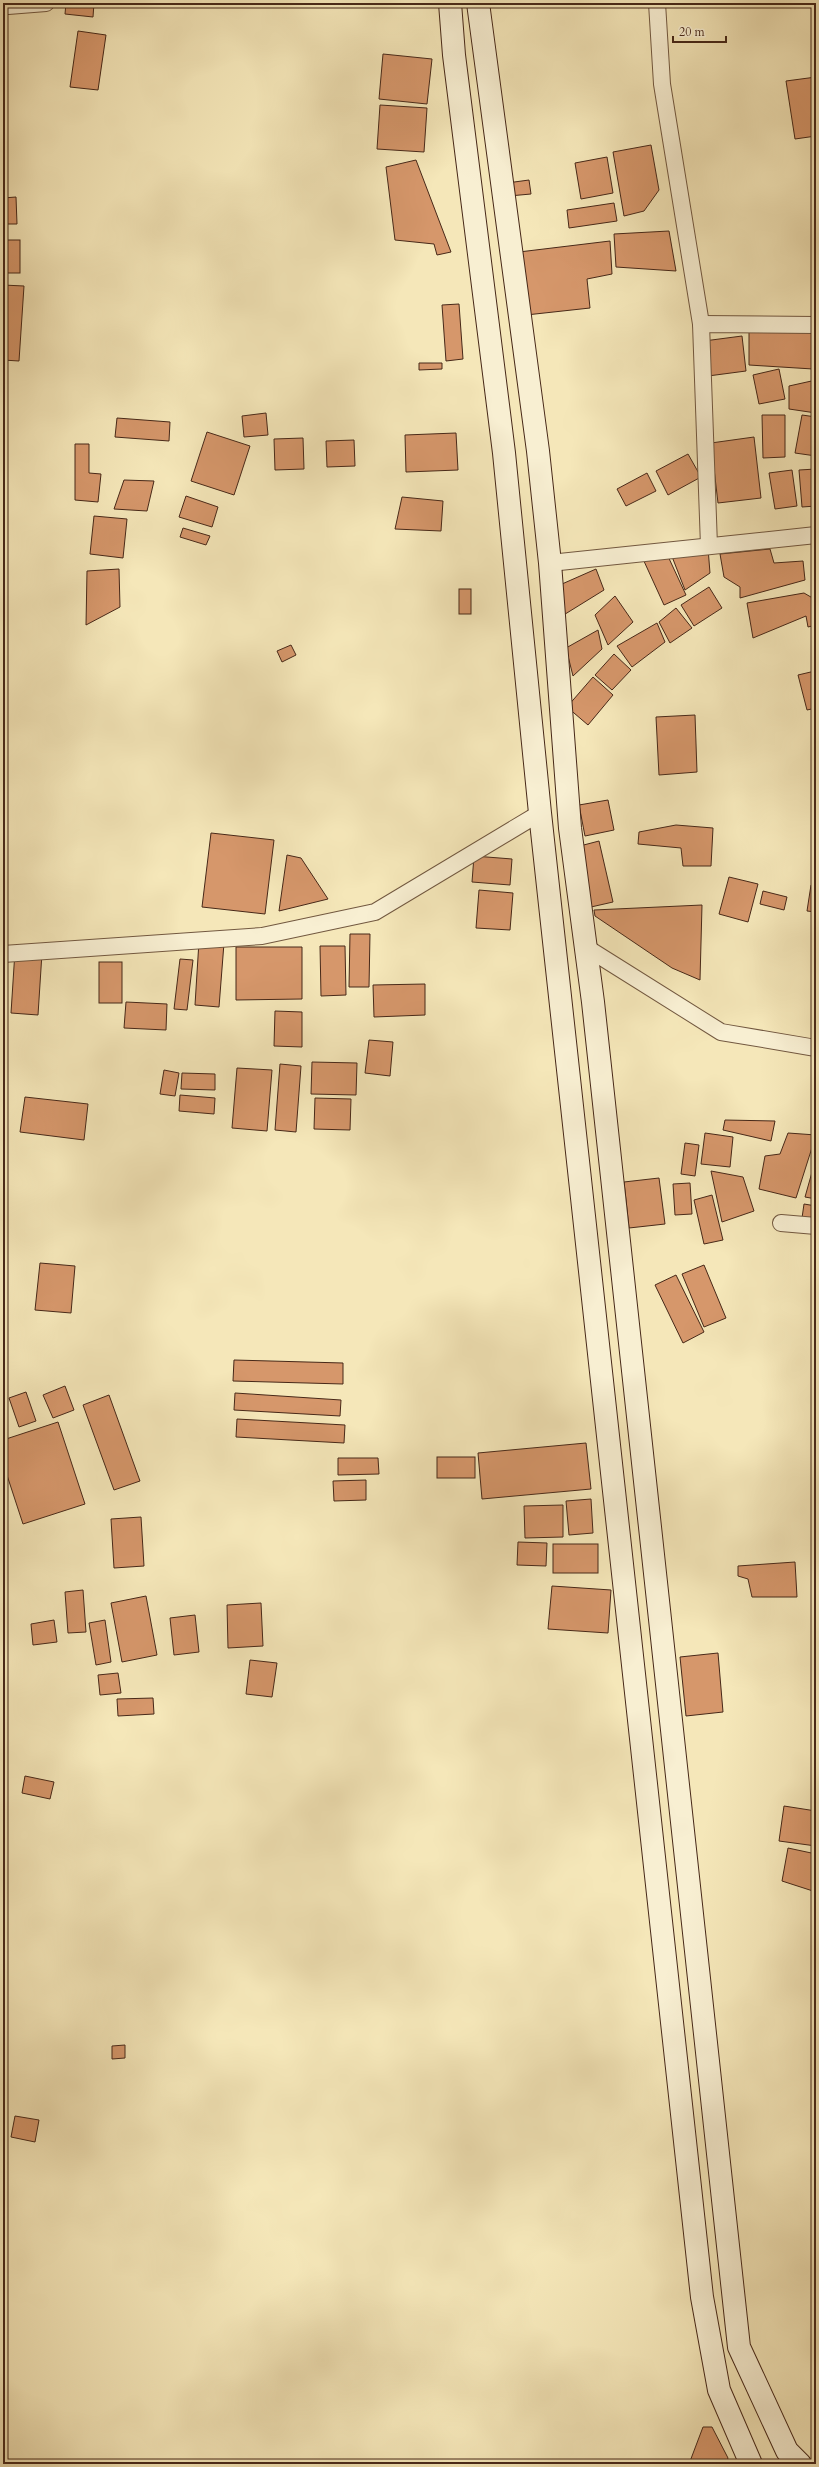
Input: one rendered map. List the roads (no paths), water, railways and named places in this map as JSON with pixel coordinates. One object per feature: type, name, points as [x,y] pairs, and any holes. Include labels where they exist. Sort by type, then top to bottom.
[{"type":"main road","points":[[450,3],[454,55],[504,453],[540,814],[702,2298],[720,2390],[751,2464]]},
{"type":"main road","points":[[478,3],[482,49],[538,452],[550,563],[570,828],[588,948],[739,2347],[787,2451],[800,2464]]},
{"type":"main road","points":[[454,55],[482,49]]},
{"type":"main road","points":[[504,453],[538,452]]},
{"type":"main road","points":[[561,1008],[594,1002]]},
{"type":"street","points":[[8,6],[46,3]]},
{"type":"street","points":[[657,3],[662,84],[701,324],[709,546]]},
{"type":"street","points":[[701,324],[816,325]]},
{"type":"street","points":[[550,563],[816,535]]},
{"type":"street","points":[[3,954],[262,936],[375,912],[540,814]]},
{"type":"street","points":[[588,948],[721,1032],[816,1048]]},
{"type":"street","points":[[781,1223],[816,1226]]}]
